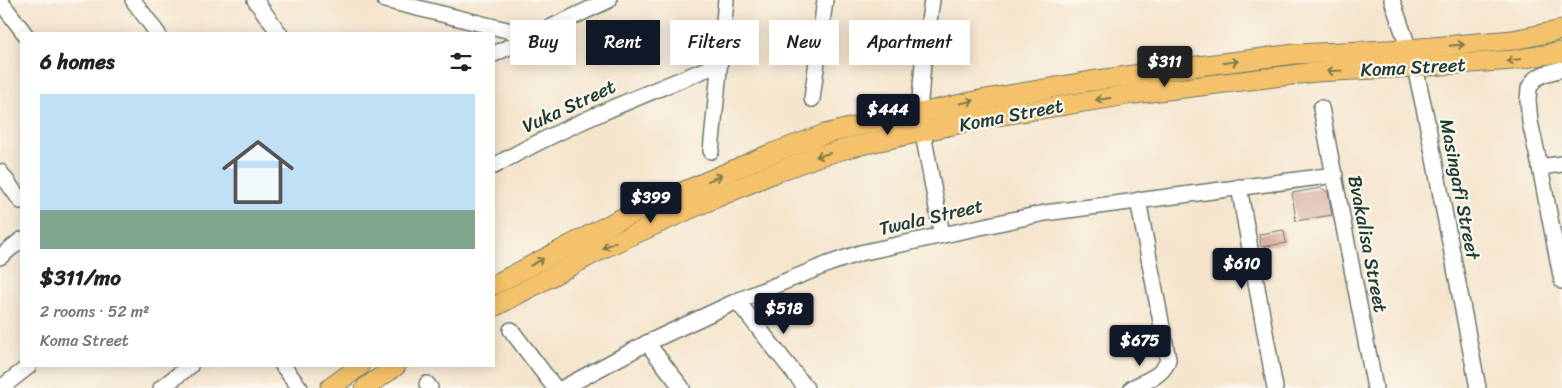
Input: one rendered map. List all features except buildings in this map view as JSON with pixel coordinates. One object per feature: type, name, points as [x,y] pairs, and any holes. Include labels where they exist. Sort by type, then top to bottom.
[{"type":"main road","name":"Koma Street","points":[[495,284],[618,220],[770,154],[826,134],[919,112],[1091,81],[1295,54],[1409,49],[1513,40],[1562,30]]},
{"type":"main road","name":"Koma Street","points":[[495,306],[608,246],[774,173],[826,154],[985,118],[1134,94],[1316,72],[1415,68],[1513,60],[1562,52]]},
{"type":"main road","points":[[330,388],[359,367]]},
{"type":"main road","points":[[365,388],[395,367]]},
{"type":"street","points":[[0,0],[24,32]]},
{"type":"street","points":[[133,0],[150,31]]},
{"type":"street","points":[[254,0],[278,32]]},
{"type":"street","points":[[385,0],[510,31]]},
{"type":"street","points":[[566,20],[609,0]]},
{"type":"street","points":[[724,20],[726,0]]},
{"type":"street","points":[[812,99],[825,0]]},
{"type":"street","points":[[932,0],[923,63],[919,112],[942,235]]},
{"type":"street","name":"Masingafi Street","points":[[1392,0],[1415,68],[1426,116],[1478,388]]},
{"type":"street","points":[[495,54],[510,46]]},
{"type":"street","name":"Vuka Street","points":[[495,165],[529,146],[616,106],[717,65]]},
{"type":"street","points":[[711,150],[719,65]]},
{"type":"street","points":[[1562,69],[1539,76],[1531,83],[1528,100],[1530,122],[1562,281]]},
{"type":"street","name":"Bvakalisa Street","points":[[1321,108],[1375,388]]},
{"type":"street","points":[[1540,167],[1562,164]]},
{"type":"street","points":[[0,172],[20,200]]},
{"type":"street","name":"Twala Street","points":[[563,388],[647,342],[737,301],[851,256],[1045,213],[1334,175]]},
{"type":"street","points":[[1239,187],[1275,388]]},
{"type":"street","points":[[1132,388],[1162,371],[1168,359],[1138,200]]},
{"type":"street","points":[[0,257],[20,241]]},
{"type":"street","points":[[737,301],[806,388]]},
{"type":"street","points":[[511,330],[555,388]]},
{"type":"street","points":[[647,342],[682,388]]},
{"type":"street","points":[[1,388],[28,367]]},
{"type":"street","points":[[162,388],[189,367]]},
{"type":"street","points":[[284,367],[300,388]]}]
